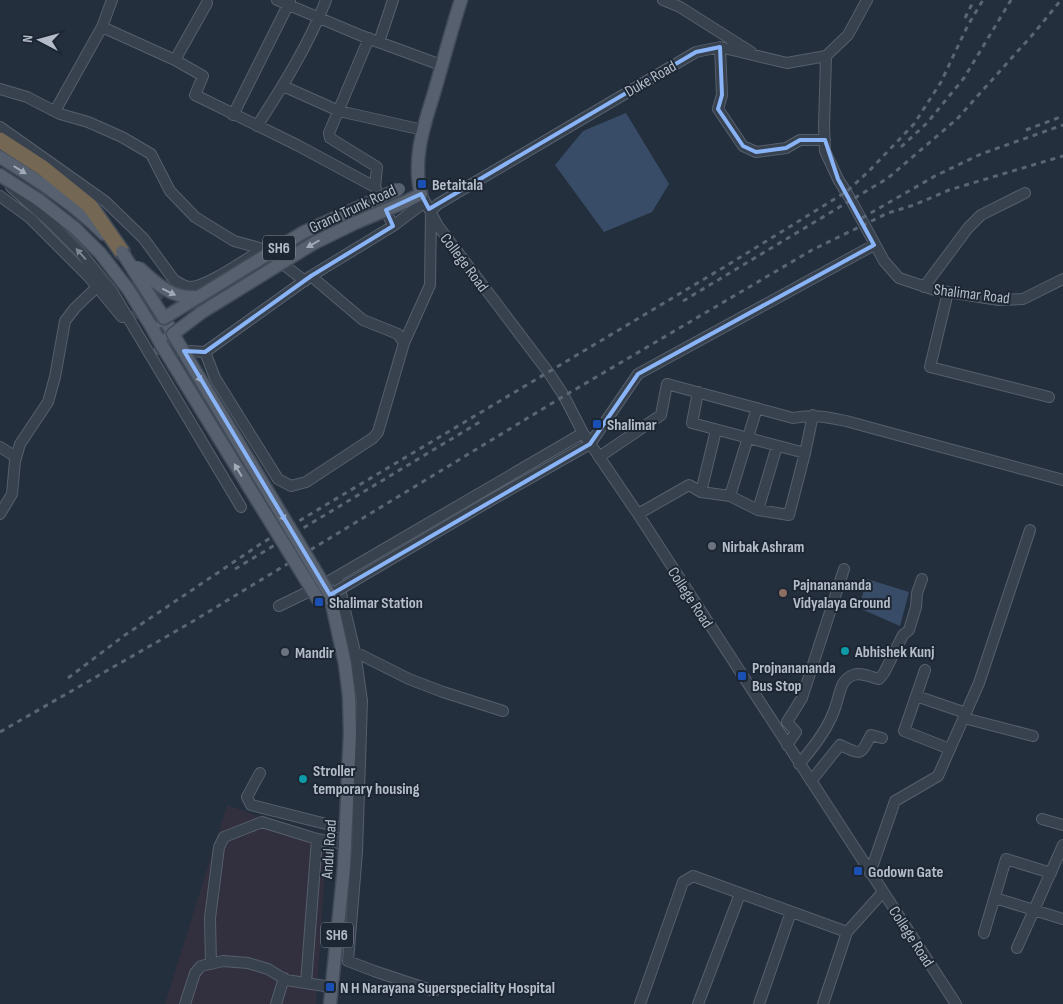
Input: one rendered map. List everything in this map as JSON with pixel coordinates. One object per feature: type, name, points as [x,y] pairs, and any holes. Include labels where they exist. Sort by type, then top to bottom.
[{"type":"highway","points":[[0,140],[43,168],[90,206],[122,252]]},
{"type":"main road","name":"Grand Trunk Road","points":[[424,197],[418,157],[422,130],[461,0]]},
{"type":"main road","points":[[0,157],[40,182],[87,217],[159,286],[178,296],[196,297]]},
{"type":"main road","points":[[0,176],[39,200],[75,228],[100,253],[128,290],[324,598]]},
{"type":"main road","name":"Grand Trunk Road","points":[[151,326],[304,232],[350,210],[400,189],[424,197]]},
{"type":"main road","name":"Grand Trunk Road","points":[[161,344],[202,312],[314,243],[405,202],[424,197]]},
{"type":"main road","points":[[122,252],[164,318],[324,598]]},
{"type":"main road","name":"Andul Road","points":[[324,598],[338,636],[347,680],[350,733],[345,844],[330,1004]]},
{"type":"street","points":[[55,111],[102,27],[112,0]]},
{"type":"street","points":[[277,0],[289,3],[319,18],[441,65]]},
{"type":"street","points":[[257,126],[283,86],[319,18],[326,0]]},
{"type":"street","points":[[393,0],[329,133],[330,138],[376,167],[375,187],[393,226]]},
{"type":"street","points":[[663,0],[680,6],[756,55]]},
{"type":"street","points":[[826,56],[848,35],[867,0]]},
{"type":"street","points":[[174,60],[205,1]]},
{"type":"street","points":[[233,115],[289,3]]},
{"type":"street","points":[[102,27],[174,60],[202,76],[195,96],[297,145],[375,187]]},
{"type":"street","points":[[720,48],[722,95],[718,109],[743,146],[756,152],[786,148],[800,140],[825,140]]},
{"type":"street","name":"Duke Road","points":[[205,352],[308,279],[393,226],[424,197],[438,204],[696,52],[720,48],[787,63],[826,56]]},
{"type":"street","name":"Shalimar Road","points":[[826,56],[825,151],[838,179],[884,261],[898,278],[935,290],[999,300],[1023,299],[1063,279]]},
{"type":"street","points":[[283,86],[339,111],[422,130]]},
{"type":"street","points":[[0,89],[27,97],[55,111],[88,122],[122,137],[151,154],[170,191],[195,218],[234,241],[264,248],[363,320],[398,334],[404,343]]},
{"type":"street","points":[[0,127],[106,202],[144,239],[174,280],[180,284],[189,287],[208,282],[264,248]]},
{"type":"street","points":[[0,176],[48,220],[80,253],[112,291],[241,507]]},
{"type":"street","points":[[924,287],[974,221],[981,215],[1025,193]]},
{"type":"street","points":[[0,196],[30,218],[97,286],[121,316],[136,330]]},
{"type":"street","points":[[147,348],[205,352],[215,378],[278,479],[291,486],[306,482],[373,438],[378,432],[404,343],[430,285],[424,197]]},
{"type":"street","name":"College Road","points":[[424,197],[438,226],[549,373],[590,444],[638,514],[956,1004]]},
{"type":"street","points":[[324,598],[590,444],[638,374],[872,240]]},
{"type":"street","points":[[0,514],[12,494],[16,457],[20,444],[48,402],[55,377],[65,321],[97,286]]},
{"type":"street","points":[[948,292],[930,367],[1049,397]]},
{"type":"street","points":[[599,457],[661,414],[667,384],[793,418],[813,415],[846,421],[1063,480]]},
{"type":"street","points":[[698,392],[692,423],[805,453]]},
{"type":"street","points":[[730,496],[757,408]]},
{"type":"street","points":[[638,514],[689,485],[701,492],[730,496],[758,510],[789,515],[813,415]]},
{"type":"street","points":[[701,492],[716,430]]},
{"type":"street","points":[[279,606],[337,578],[583,433]]},
{"type":"street","points":[[758,510],[777,446]]},
{"type":"street","points":[[0,447],[16,457]]},
{"type":"street","points":[[870,873],[895,802],[938,776],[979,683],[1030,530]]},
{"type":"street","points":[[787,745],[796,732],[788,722],[802,698],[844,569]]},
{"type":"street","points":[[337,578],[355,652],[362,701],[357,852],[348,961],[374,972],[434,990]]},
{"type":"street","points":[[800,764],[829,722],[842,685],[848,678],[854,674],[864,674],[879,679],[884,674],[903,635],[909,630],[922,579]]},
{"type":"street","points":[[355,652],[409,679],[503,711]]},
{"type":"street","points":[[925,670],[904,730],[950,749]]},
{"type":"street","points":[[916,696],[965,716],[1033,736]]},
{"type":"street","points":[[810,781],[840,745],[858,753],[862,752],[866,747],[871,735],[882,738]]},
{"type":"street","points":[[260,773],[247,796],[252,805],[346,829]]},
{"type":"street","points":[[1042,819],[1063,825]]},
{"type":"street","points":[[211,964],[210,918],[219,847],[224,837],[262,822],[318,839],[345,844]]},
{"type":"street","points":[[306,983],[318,839]]},
{"type":"street","points":[[1018,948],[1063,844]]},
{"type":"street","points":[[984,933],[1006,859],[1050,873]]},
{"type":"street","points":[[640,1004],[682,882],[693,876],[847,932]]},
{"type":"street","points":[[823,1004],[847,932],[883,892]]},
{"type":"street","points":[[698,1004],[740,894]]},
{"type":"street","points":[[995,898],[1063,919]]},
{"type":"street","points":[[759,1004],[791,912]]},
{"type":"street","points":[[185,1004],[195,972],[202,966],[223,961],[248,963],[268,969],[284,978],[331,987]]},
{"type":"street","points":[[276,1004],[284,978]]},
{"type":"highlighted area","points":[[720,47],[722,95],[718,109],[743,146],[756,152],[786,148],[800,140],[825,140],[838,179],[874,245],[638,374],[590,444],[330,595],[184,351],[205,352],[311,276],[393,226],[386,210],[421,194],[429,209],[696,52]]},
{"type":"shaded area","points":[[227,805],[327,840],[316,1004],[165,1004]]},
{"type":"water","points":[[626,113],[669,184],[652,212],[604,232],[555,165],[583,131]]},
{"type":"water","points":[[867,579],[909,592],[900,626],[859,608]]},
{"type":"tunnel","points":[[129,319],[153,301],[170,284]]},
{"type":"railway","points":[[965,18],[974,0]]},
{"type":"railway","points":[[68,678],[125,635],[262,543],[726,266],[846,192],[914,124],[941,82],[968,25],[983,0]]},
{"type":"railway","points":[[901,147],[927,123],[964,78],[1011,0]]},
{"type":"railway","points":[[683,301],[888,178],[957,119],[1061,0]]},
{"type":"railway","points":[[1026,130],[1063,116]]},
{"type":"railway","points":[[862,218],[935,176],[981,154],[1063,125]]},
{"type":"railway","points":[[0,732],[190,623],[564,396],[812,250],[888,213],[914,205],[949,190],[1063,156]]},
{"type":"railway","points":[[235,569],[483,420]]},
{"type":"place","name":"Betaitala","points":[[422,184]]},
{"type":"place","name":"Shalimar","points":[[597,424]]},
{"type":"place","name":"Nirbak Ashram","points":[[712,546]]},
{"type":"place","name":"Pajnanananda Vidyalaya Ground","points":[[783,593]]},
{"type":"place","name":"Shalimar Station","points":[[319,602]]},
{"type":"place","name":"Abhishek Kunj","points":[[845,651]]},
{"type":"place","name":"Mandir","points":[[285,652]]},
{"type":"place","name":"Projnanananda Bus Stop","points":[[742,676]]},
{"type":"place","name":"Stroller temporary housing","points":[[303,779]]},
{"type":"place","name":"Godown Gate","points":[[858,871]]},
{"type":"place","name":"N H Narayana Superspeciality Hospital","points":[[330,987]]}]
